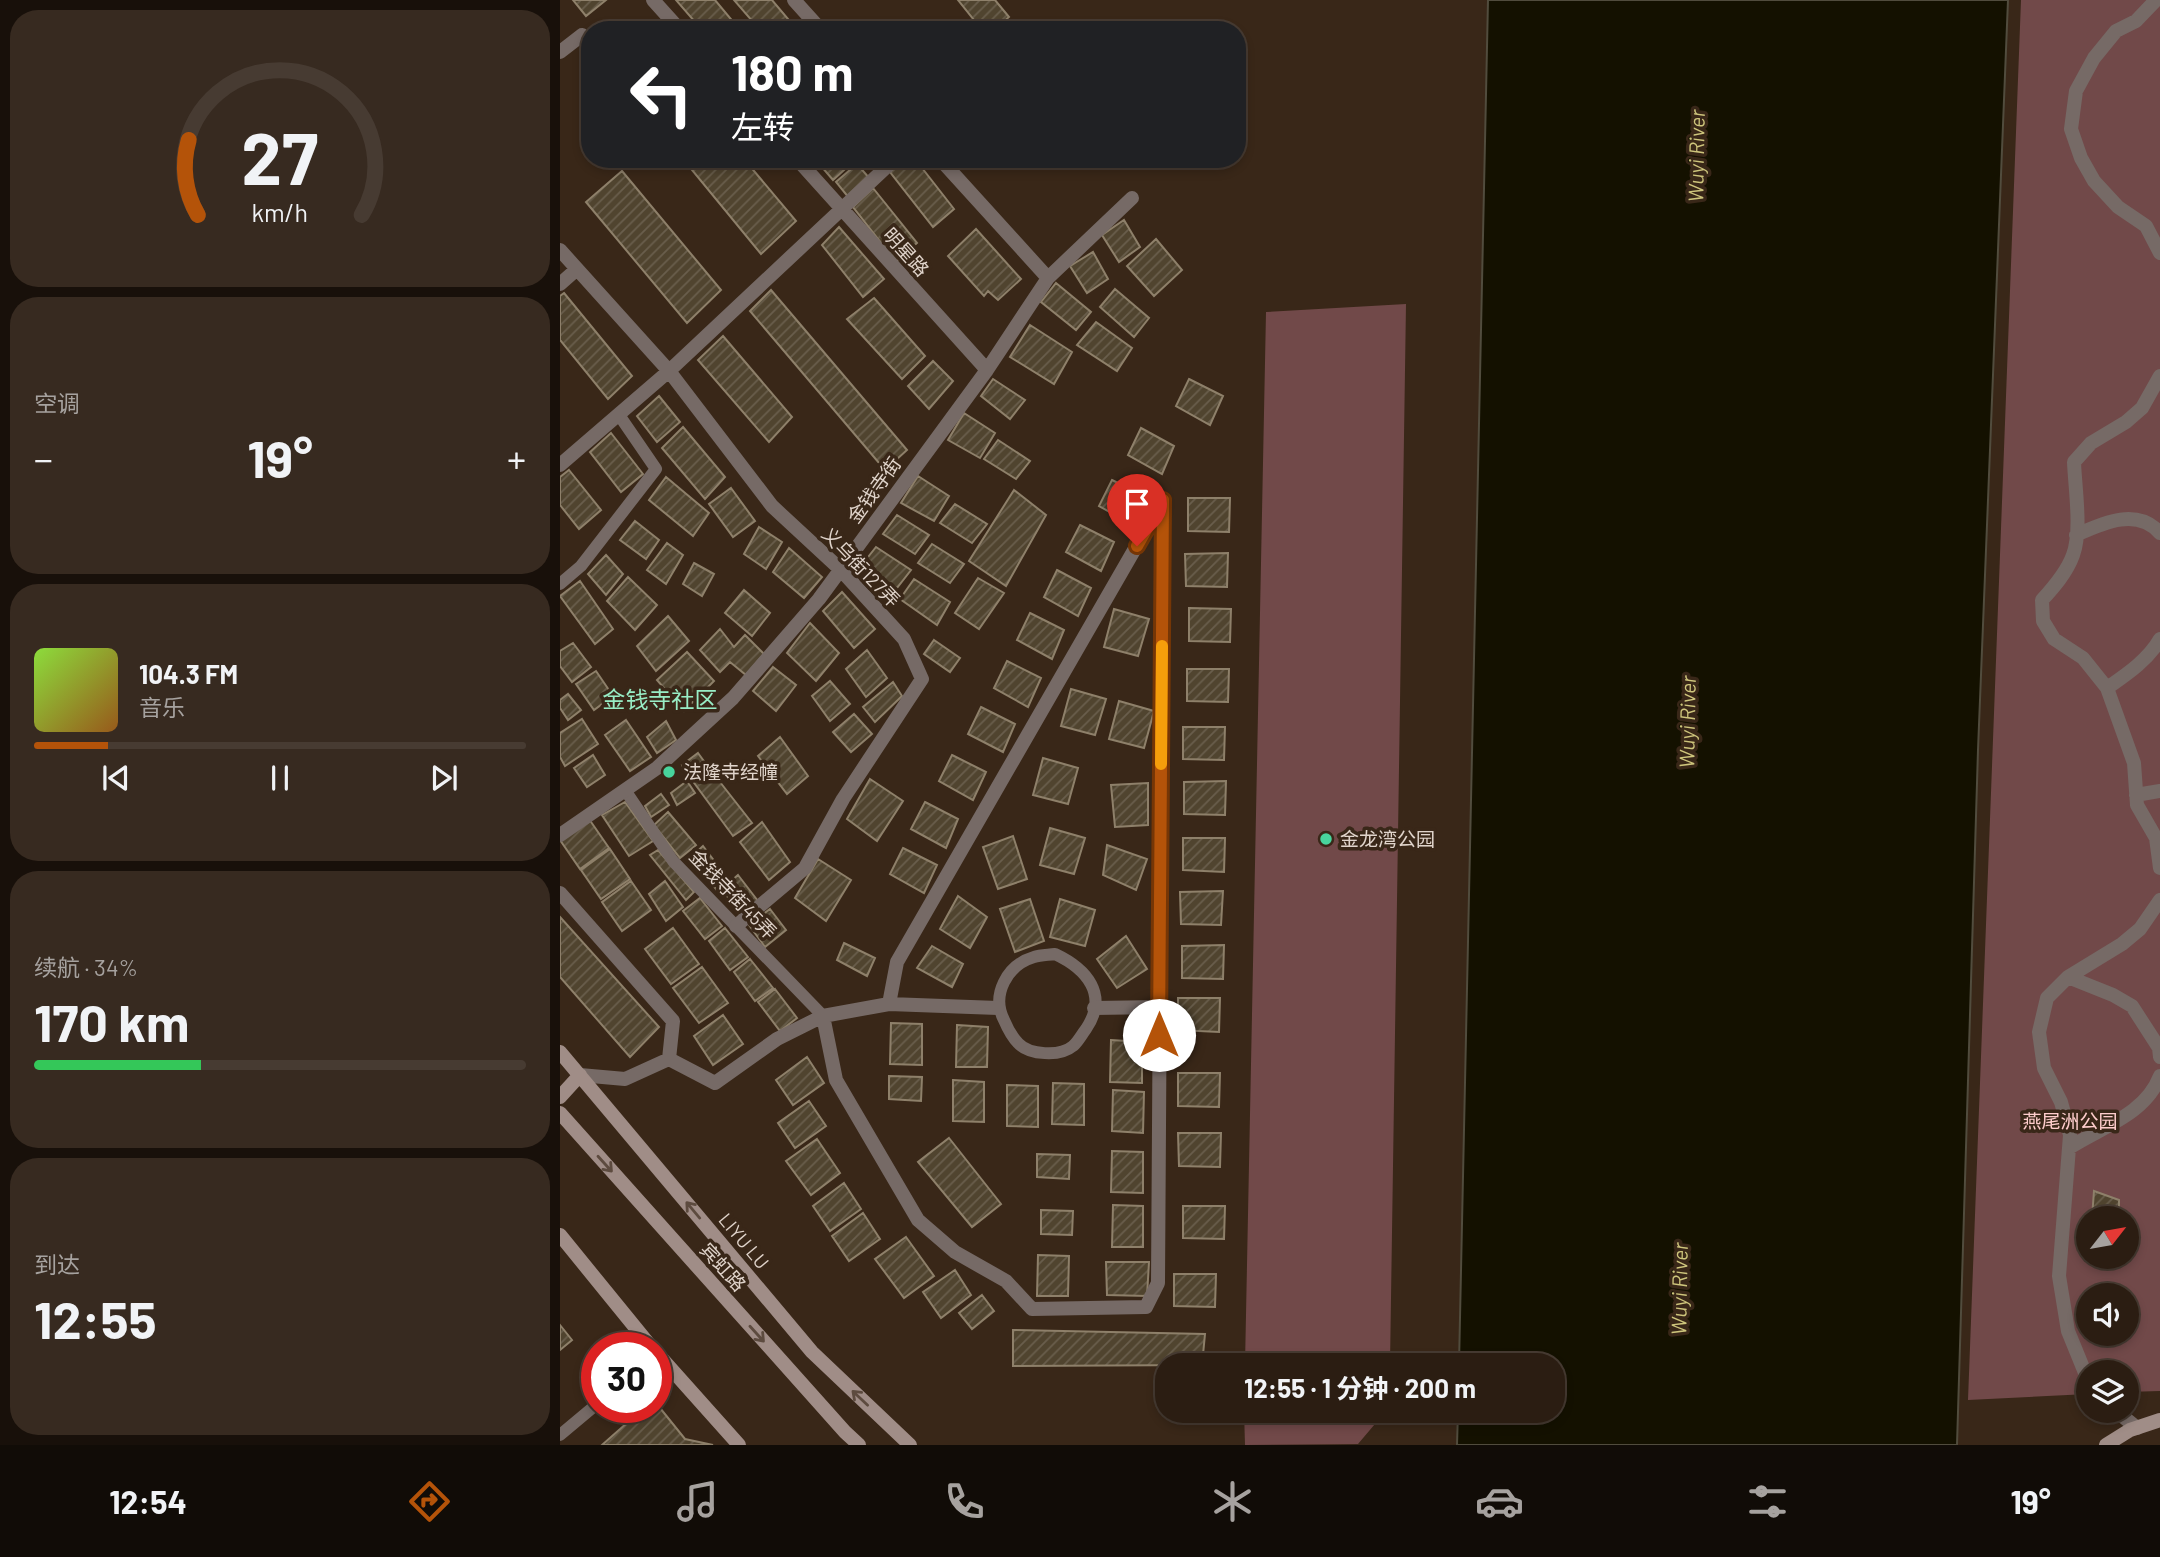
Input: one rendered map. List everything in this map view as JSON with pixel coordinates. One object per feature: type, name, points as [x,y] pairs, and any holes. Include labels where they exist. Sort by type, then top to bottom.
[{"type":"main road","name":"LIYU LU","points":[[560,1052],[812,1352],[910,1445]]},
{"type":"main road","points":[[560,1097],[580,1074]]},
{"type":"main road","name":"宾虹路","points":[[560,1113],[859,1445]]},
{"type":"main road","points":[[560,1235],[640,1332]]},
{"type":"main road","points":[[672,1370],[739,1445]]},
{"type":"main road","points":[[2106,1445],[2137,1428],[2160,1420]]},
{"type":"street","points":[[653,0],[672,21]]},
{"type":"street","points":[[794,0],[813,21]]},
{"type":"street","points":[[2156,0],[2136,21],[2116,31],[2094,58],[2076,91],[2071,128],[2081,158],[2094,181],[2118,206],[2146,226],[2160,253]]},
{"type":"street","points":[[560,52],[581,36]]},
{"type":"street","name":"明星路","points":[[805,168],[987,370]]},
{"type":"street","points":[[560,465],[669,371],[886,168]]},
{"type":"street","points":[[948,168],[1048,278]]},
{"type":"street","name":"金钱寺街","points":[[560,835],[657,768],[733,698],[819,599],[987,370],[1048,278],[1132,198]]},
{"type":"street","name":"义乌街127弄","points":[[560,250],[669,371],[772,506],[840,569],[904,639],[922,679],[843,799],[805,868],[736,926]]},
{"type":"street","points":[[560,284],[577,269]]},
{"type":"street","points":[[2160,376],[2142,408],[2126,422],[2091,443],[2074,462],[2074,554],[2059,580],[2042,600],[2043,621],[2054,639],[2083,658],[2108,688],[2134,763],[2137,805],[2156,838],[2160,868]]},
{"type":"street","points":[[823,1016],[836,1080],[918,1220],[955,1252],[1006,1281],[1032,1309],[1146,1307],[1158,1283],[1163,500],[897,962],[889,1004]]},
{"type":"street","points":[[2076,535],[2123,518],[2150,522],[2160,533]]},
{"type":"street","points":[[2108,688],[2137,666],[2160,639]]},
{"type":"street","points":[[2136,795],[2160,791]]},
{"type":"street","points":[[560,893],[673,1021],[669,1059]]},
{"type":"street","points":[[2080,1360],[2068,1331],[2059,1276],[2070,1135],[2062,1102],[2044,1068],[2039,1032],[2047,998],[2068,977],[2122,944],[2140,929],[2160,900]]},
{"type":"street","points":[[2068,977],[2113,995],[2132,1006],[2159,1048],[2160,1057]]},
{"type":"street","points":[[669,1059],[715,1083],[778,1039],[823,1016],[889,1004],[998,1008]]},
{"type":"street","points":[[1094,1008],[1160,1007]]},
{"type":"street","points":[[580,1074],[625,1079],[669,1059]]},
{"type":"street","points":[[2068,1148],[2144,1103],[2160,1076]]},
{"type":"street","points":[[2131,1423],[2137,1428]]},
{"type":"lane","points":[[560,584],[581,566],[656,469],[618,415]]},
{"type":"lane","name":"金钱寺街45弄","points":[[625,790],[673,861],[823,1016]]},
{"type":"lane","points":[[1055,954],[1074,963],[1089,979],[1096,996],[1094,1008],[1091,1021],[1072,1047],[1055,1053],[1038,1052],[1019,1045],[998,1008],[1001,986],[1011,971],[1032,957],[1055,954]]},
{"type":"lane","points":[[560,1434],[581,1417]]},
{"type":"green space","name":"燕尾洲公园","points":[[2021,0],[2160,0],[2160,1391],[2139,1392],[2139,1360],[2076,1360],[2076,1395],[1968,1400]]},
{"type":"green space","name":"金龙湾公园","points":[[1406,304],[1390,1353],[1245,1353],[1266,312]]},
{"type":"green space","points":[[1244,1423],[1376,1423],[1358,1444],[1245,1445]]},
{"type":"water","name":"Wuyi River","points":[[1488,0],[2008,0],[1978,750],[1957,1445],[1457,1445],[1458,1423],[1565,1423],[1565,1353],[1459,1353]]},
{"type":"building","points":[[573,0],[606,0],[586,16]]},
{"type":"building","points":[[676,0],[715,0],[732,21],[694,21]]},
{"type":"building","points":[[734,0],[772,0],[788,19],[786,21],[752,21]]},
{"type":"building","points":[[958,0],[995,0],[1009,17],[1004,21],[975,21]]},
{"type":"building","points":[[690,168],[752,168],[796,221],[761,254]]},
{"type":"building","points":[[823,168],[846,168],[833,180]]},
{"type":"building","points":[[852,168],[860,168],[870,179],[849,198],[836,182]]},
{"type":"building","points":[[894,168],[922,168],[954,209],[933,227],[890,172]]},
{"type":"building","points":[[622,171],[721,290],[687,323],[586,202]]},
{"type":"building","points":[[873,188],[917,243],[896,262],[853,207]]},
{"type":"building","points":[[1124,220],[1140,247],[1119,262],[1102,235]]},
{"type":"building","points":[[839,227],[884,279],[863,297],[822,245]]},
{"type":"building","points":[[976,229],[1021,279],[998,300],[988,291],[984,296],[948,256]]},
{"type":"building","points":[[1156,239],[1182,270],[1154,296],[1127,266]]},
{"type":"building","points":[[1093,252],[1108,279],[1087,293],[1070,266]]},
{"type":"building","points":[[1056,283],[1091,312],[1076,330],[1041,302]]},
{"type":"building","points":[[1115,289],[1149,318],[1134,337],[1100,307]]},
{"type":"building","points":[[771,290],[907,450],[885,470],[750,311]]},
{"type":"building","points":[[564,293],[632,376],[608,399],[560,340],[560,296]]},
{"type":"building","points":[[874,298],[925,356],[902,379],[847,319]]},
{"type":"building","points":[[1096,322],[1132,348],[1117,371],[1077,345]]},
{"type":"building","points":[[1030,325],[1072,352],[1054,384],[1010,357]]},
{"type":"building","points":[[723,336],[792,417],[769,442],[698,360]]},
{"type":"building","points":[[933,361],[953,381],[929,409],[908,386]]},
{"type":"building","points":[[993,379],[1025,400],[1010,419],[981,396]]},
{"type":"building","points":[[1189,379],[1223,396],[1210,425],[1176,406]]},
{"type":"building","points":[[659,396],[680,422],[657,442],[637,416]]},
{"type":"building","points":[[964,413],[995,433],[980,458],[948,440]]},
{"type":"building","points":[[683,427],[725,477],[705,499],[662,448]]},
{"type":"building","points":[[1141,428],[1174,446],[1162,474],[1128,455]]},
{"type":"building","points":[[611,433],[643,474],[621,492],[590,452]]},
{"type":"building","points":[[998,440],[1030,461],[1016,479],[984,459]]},
{"type":"building","points":[[569,470],[601,510],[579,529],[560,505],[560,477]]},
{"type":"building","points":[[918,476],[949,496],[934,521],[901,503]]},
{"type":"building","points":[[666,477],[709,513],[693,536],[649,500]]},
{"type":"building","points":[[1112,480],[1146,497],[1133,525],[1099,506]]},
{"type":"building","points":[[731,488],[755,521],[733,537],[709,504]]},
{"type":"building","points":[[1014,490],[1046,515],[1006,586],[969,561]]},
{"type":"building","points":[[1188,498],[1230,498],[1229,532],[1188,531]]},
{"type":"building","points":[[955,504],[987,524],[972,543],[940,523]]},
{"type":"building","points":[[897,515],[929,535],[915,554],[883,534]]},
{"type":"building","points":[[635,521],[659,540],[646,559],[620,540]]},
{"type":"building","points":[[1080,525],[1114,542],[1101,571],[1066,552]]},
{"type":"building","points":[[759,527],[782,542],[766,569],[744,554]]},
{"type":"building","points":[[667,543],[683,555],[666,584],[647,570]]},
{"type":"building","points":[[932,544],[964,564],[950,583],[918,563]]},
{"type":"building","points":[[876,547],[911,570],[897,588],[861,566]]},
{"type":"building","points":[[789,548],[822,577],[804,598],[773,572]]},
{"type":"building","points":[[1228,553],[1227,587],[1186,586],[1185,554]]},
{"type":"building","points":[[606,555],[623,574],[606,595],[588,574]]},
{"type":"building","points":[[694,563],[714,574],[702,596],[683,584]]},
{"type":"building","points":[[1057,570],[1091,588],[1078,616],[1044,597]]},
{"type":"building","points":[[628,577],[657,605],[635,630],[607,601]]},
{"type":"building","points":[[978,578],[1004,593],[979,629],[955,613]]},
{"type":"building","points":[[914,579],[950,602],[937,625],[900,599]]},
{"type":"building","points":[[580,581],[613,629],[595,644],[560,596]]},
{"type":"building","points":[[744,590],[770,613],[752,636],[725,613]]},
{"type":"building","points":[[842,592],[875,629],[854,648],[823,611]]},
{"type":"building","points":[[1189,608],[1231,609],[1230,642],[1189,641]]},
{"type":"building","points":[[1114,609],[1149,619],[1138,656],[1104,647]]},
{"type":"building","points":[[1030,613],[1064,630],[1052,659],[1017,640]]},
{"type":"building","points":[[668,616],[689,641],[656,671],[637,646]]},
{"type":"building","points":[[810,623],[839,653],[816,681],[787,653]]},
{"type":"building","points":[[720,629],[734,647],[745,635],[764,654],[746,675],[730,662],[720,672],[700,650]]},
{"type":"building","points":[[934,640],[960,658],[950,672],[924,654]]},
{"type":"building","points":[[573,643],[591,667],[572,682],[560,666],[560,651]]},
{"type":"building","points":[[867,650],[887,678],[866,697],[846,669]]},
{"type":"building","points":[[687,652],[714,681],[684,711],[657,680]]},
{"type":"building","points":[[1007,661],[1041,678],[1028,707],[994,688]]},
{"type":"building","points":[[773,667],[796,685],[776,711],[753,691]]},
{"type":"building","points":[[1187,669],[1229,669],[1228,702],[1187,701]]},
{"type":"building","points":[[596,671],[613,696],[594,710],[576,684]]},
{"type":"building","points":[[830,681],[850,704],[830,721],[812,696]]},
{"type":"building","points":[[893,682],[902,696],[875,722],[863,707]]},
{"type":"building","points":[[1071,689],[1106,699],[1095,735],[1061,726]]},
{"type":"building","points":[[568,694],[581,710],[568,720],[560,708],[560,700]]},
{"type":"building","points":[[1119,701],[1154,711],[1144,748],[1109,739]]},
{"type":"building","points":[[981,707],[1015,724],[1003,752],[968,734]]},
{"type":"building","points":[[854,714],[872,734],[851,752],[833,732]]},
{"type":"building","points":[[582,719],[598,744],[565,766],[560,757],[560,733]]},
{"type":"building","points":[[626,720],[651,757],[630,771],[605,735]]},
{"type":"building","points":[[666,721],[676,740],[657,753],[647,737]]},
{"type":"building","points":[[1183,727],[1225,727],[1224,760],[1183,759]]},
{"type":"building","points":[[780,737],[808,776],[787,794],[758,756]]},
{"type":"building","points":[[698,753],[706,764],[688,776],[682,765]]},
{"type":"building","points":[[593,755],[605,775],[587,787],[574,768]]},
{"type":"building","points":[[952,755],[986,772],[973,800],[939,781]]},
{"type":"building","points":[[1043,758],[1078,768],[1068,804],[1033,795]]},
{"type":"building","points":[[709,768],[752,823],[733,836],[692,780]]},
{"type":"building","points":[[870,779],[903,801],[877,841],[847,819]]},
{"type":"building","points":[[687,781],[695,793],[677,805],[671,793]]},
{"type":"building","points":[[1226,781],[1225,815],[1184,814],[1184,782]]},
{"type":"building","points":[[1148,783],[1148,825],[1115,827],[1111,785]]},
{"type":"building","points":[[661,794],[669,805],[651,817],[645,806]]},
{"type":"building","points":[[625,802],[653,841],[629,856],[602,815]]},
{"type":"building","points":[[925,802],[958,819],[946,848],[911,829]]},
{"type":"building","points":[[668,812],[696,845],[680,858],[654,825]]},
{"type":"building","points":[[589,819],[609,848],[580,869],[560,840]]},
{"type":"building","points":[[762,822],[790,862],[769,880],[740,842]]},
{"type":"building","points":[[1050,828],[1085,838],[1074,874],[1040,865]]},
{"type":"building","points":[[1013,836],[1027,879],[998,889],[983,847]]},
{"type":"building","points":[[1183,838],[1225,838],[1224,872],[1183,870]]},
{"type":"building","points":[[1107,845],[1147,859],[1136,890],[1103,875]]},
{"type":"building","points":[[703,846],[728,879],[716,889],[691,857]]},
{"type":"building","points":[[903,848],[937,865],[924,893],[890,874]]},
{"type":"building","points":[[610,849],[630,879],[601,899],[581,870]]},
{"type":"building","points":[[658,850],[694,892],[686,900],[650,855]]},
{"type":"building","points":[[818,859],[851,880],[826,921],[795,898]]},
{"type":"building","points":[[738,875],[758,901],[741,916],[722,889]]},
{"type":"building","points":[[631,881],[651,910],[622,931],[602,902]]},
{"type":"building","points":[[665,881],[683,907],[666,921],[649,894]]},
{"type":"building","points":[[1223,891],[1221,925],[1181,924],[1180,892]]},
{"type":"building","points":[[958,896],[987,917],[970,948],[940,929]]},
{"type":"building","points":[[700,898],[722,926],[705,939],[683,911]]},
{"type":"building","points":[[1030,899],[1044,941],[1015,952],[1000,909]]},
{"type":"building","points":[[1060,899],[1095,910],[1085,946],[1050,937]]},
{"type":"building","points":[[770,909],[786,930],[765,947],[749,925]]},
{"type":"building","points":[[560,917],[659,1027],[630,1057],[560,977]]},
{"type":"building","points":[[673,928],[699,964],[671,984],[645,949]]},
{"type":"building","points":[[725,928],[748,957],[730,970],[709,941]]},
{"type":"building","points":[[1126,936],[1147,969],[1117,988],[1097,959]]},
{"type":"building","points":[[844,943],[875,958],[867,976],[837,960]]},
{"type":"building","points":[[1224,945],[1223,979],[1182,978],[1182,946]]},
{"type":"building","points":[[932,946],[963,964],[952,987],[917,968]]},
{"type":"building","points":[[750,959],[773,988],[755,1001],[734,972]]},
{"type":"building","points":[[702,967],[728,1003],[699,1023],[673,988]]},
{"type":"building","points":[[775,989],[797,1018],[780,1031],[758,1002]]},
{"type":"building","points":[[1178,998],[1220,998],[1219,1032],[1178,1030]]},
{"type":"building","points":[[723,1015],[743,1044],[713,1065],[694,1036]]},
{"type":"building","points":[[891,1023],[922,1024],[922,1065],[890,1064]]},
{"type":"building","points":[[957,1025],[988,1027],[987,1067],[956,1067]]},
{"type":"building","points":[[1111,1040],[1142,1042],[1142,1083],[1110,1082]]},
{"type":"building","points":[[807,1057],[824,1083],[793,1105],[776,1080]]},
{"type":"building","points":[[1178,1073],[1220,1073],[1219,1107],[1178,1106]]},
{"type":"building","points":[[889,1076],[922,1077],[921,1101],[889,1099]]},
{"type":"building","points":[[953,1080],[984,1082],[984,1122],[953,1121]]},
{"type":"building","points":[[1053,1083],[1084,1084],[1084,1125],[1052,1124]]},
{"type":"building","points":[[1007,1085],[1038,1086],[1038,1127],[1007,1126]]},
{"type":"building","points":[[1113,1090],[1144,1092],[1143,1133],[1112,1131]]},
{"type":"building","points":[[809,1101],[826,1126],[795,1148],[778,1123]]},
{"type":"building","points":[[1178,1133],[1221,1133],[1220,1167],[1179,1166]]},
{"type":"building","points":[[949,1138],[1001,1204],[972,1227],[918,1162]]},
{"type":"building","points":[[817,1139],[840,1173],[811,1195],[786,1161]]},
{"type":"building","points":[[1112,1151],[1143,1152],[1143,1193],[1111,1192]]},
{"type":"building","points":[[1037,1154],[1070,1155],[1069,1179],[1037,1177]]},
{"type":"building","points":[[844,1183],[861,1209],[830,1231],[813,1206]]},
{"type":"building","points":[[2094,1191],[2119,1200],[2119,1206],[2093,1206]]},
{"type":"building","points":[[1113,1205],[1143,1206],[1143,1247],[1112,1247]]},
{"type":"building","points":[[1183,1206],[1225,1206],[1224,1239],[1183,1238]]},
{"type":"building","points":[[1041,1210],[1073,1211],[1072,1235],[1041,1234]]},
{"type":"building","points":[[863,1213],[880,1239],[849,1261],[832,1236]]},
{"type":"building","points":[[906,1237],[934,1276],[904,1298],[875,1259]]},
{"type":"building","points":[[1038,1255],[1069,1256],[1068,1296],[1037,1296]]},
{"type":"building","points":[[1106,1262],[1149,1262],[1147,1296],[1107,1295]]},
{"type":"building","points":[[955,1270],[971,1295],[941,1318],[923,1292]]},
{"type":"building","points":[[1174,1274],[1216,1274],[1215,1307],[1174,1306]]},
{"type":"building","points":[[982,1295],[994,1311],[972,1329],[959,1313]]},
{"type":"building","points":[[560,1325],[572,1340],[560,1350]]},
{"type":"building","points":[[1013,1330],[1205,1334],[1203,1353],[1155,1353],[1155,1365],[1013,1366]]},
{"type":"building","points":[[627,1423],[672,1423],[685,1439],[713,1445],[602,1445]]},
{"type":"slow traffic","points":[[1161,764],[1162,646]]},
{"type":"place","name":"法隆寺经幢","points":[[669,772]]},
{"type":"place","name":"金龙湾公园","points":[[1326,839]]},
{"type":"district","name":"金钱寺社区","points":[[660,700]]},
{"type":"route","points":[[1137,546],[1163,500],[1159,1035]]}]
